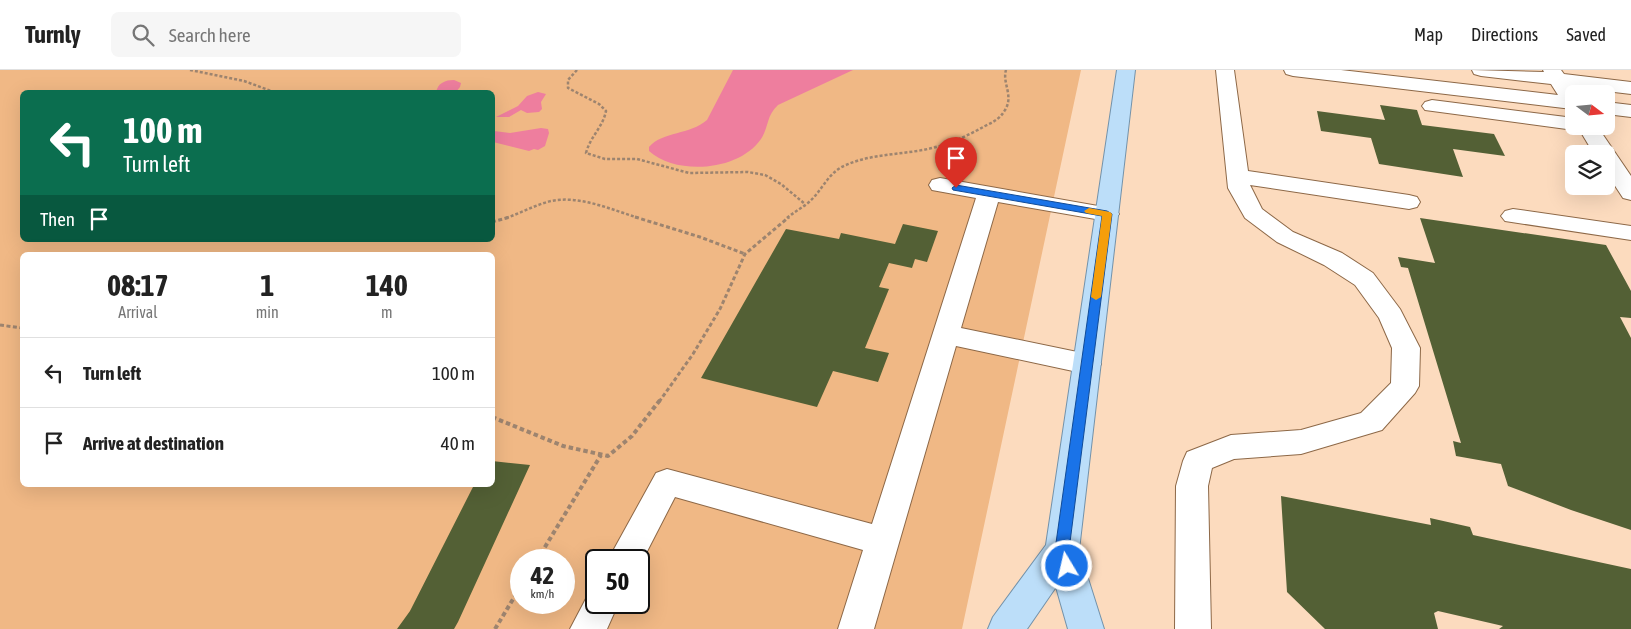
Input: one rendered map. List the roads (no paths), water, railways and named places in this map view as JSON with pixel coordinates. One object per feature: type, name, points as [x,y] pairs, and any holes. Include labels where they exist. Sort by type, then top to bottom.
[{"type":"main road","points":[[1086,629],[1062,550],[1126,70]]},
{"type":"main road","points":[[1006,629],[1062,550]]},
{"type":"lane","points":[[1193,629],[1192,486],[1198,462],[1232,447],[1301,442],[1371,422],[1405,386],[1406,348],[1391,315],[1364,279],[1333,259],[1285,237],[1253,213],[1238,188],[1225,70]]},
{"type":"lane","points":[[1293,70],[1565,103]]},
{"type":"lane","points":[[1481,70],[1555,74],[1631,88]]},
{"type":"lane","points":[[1555,74],[1565,91]]},
{"type":"lane","points":[[1332,75],[1370,98],[1565,123]]},
{"type":"lane","points":[[1615,109],[1631,111]]},
{"type":"lane","points":[[1615,168],[1631,193]]},
{"type":"lane","points":[[1238,176],[1409,202]]},
{"type":"lane","points":[[940,185],[1107,214]]},
{"type":"lane","points":[[856,629],[988,194]]},
{"type":"lane","points":[[1513,216],[1631,233]]},
{"type":"lane","points":[[945,334],[1087,364]]},
{"type":"lane","points":[[631,549],[667,482],[883,541]]},
{"type":"lane","points":[[588,629],[596,614]]}]
